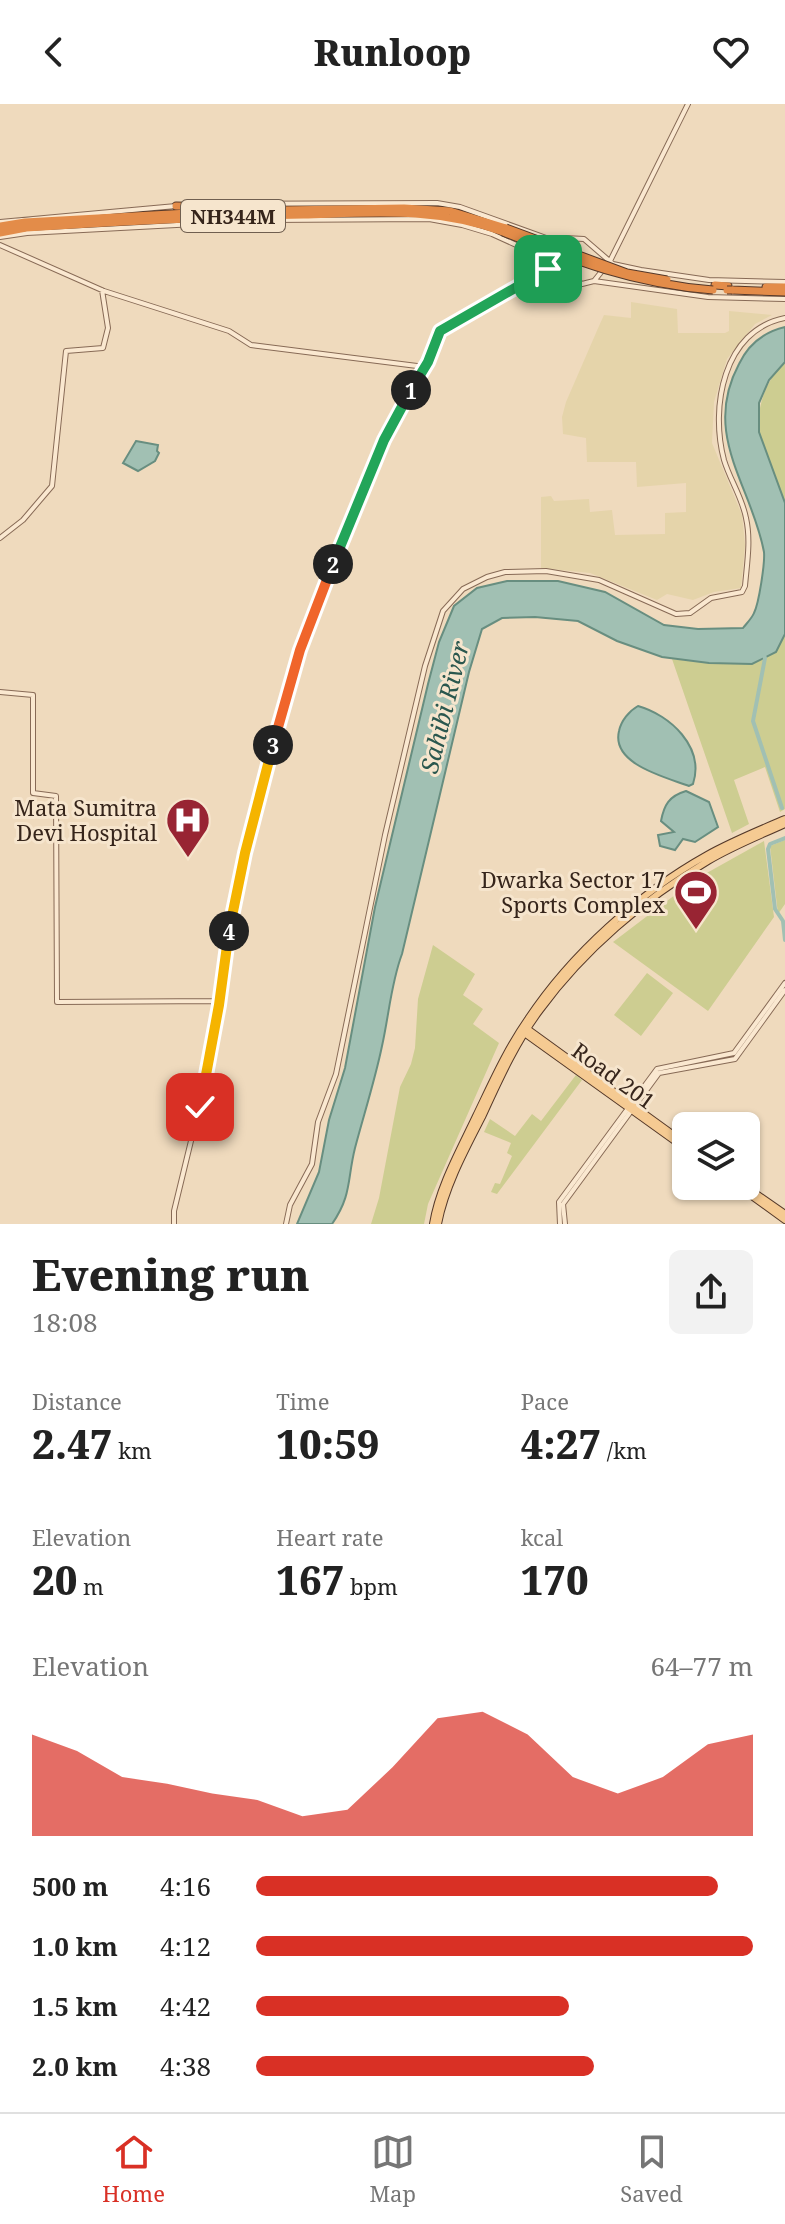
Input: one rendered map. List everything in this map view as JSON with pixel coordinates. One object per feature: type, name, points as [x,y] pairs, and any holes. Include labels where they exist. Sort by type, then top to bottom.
[{"type":"highway","points":[[176,206],[215,207],[229,214],[226,219],[183,222],[180,225]]},
{"type":"highway","name":"NH344M","points":[[2,235],[26,228],[229,214]]},
{"type":"highway","name":"NH344M","points":[[0,224],[229,214],[432,214],[468,218],[627,273],[714,288],[785,287]]},
{"type":"main road","points":[[524,1029],[560,984],[622,927],[707,861],[785,821]]},
{"type":"main road","points":[[436,1224],[471,1137],[524,1029],[549,990],[576,959],[627,911],[706,856],[785,821]]},
{"type":"main road","name":"Road 201","points":[[524,1029],[672,1136]]},
{"type":"main road","points":[[760,1198],[785,1217]]},
{"type":"main road","points":[[759,1200],[785,1217]]},
{"type":"street","points":[[594,281],[610,261],[688,104]]},
{"type":"street","points":[[0,224],[176,206],[437,203],[468,209],[560,243]]},
{"type":"street","points":[[425,367],[252,345],[229,331],[102,290],[3,246],[2,235],[269,220],[446,221],[492,234],[554,264],[583,285],[594,281],[656,291],[730,288]]},
{"type":"street","points":[[174,1224],[174,1211],[200,1107],[226,946],[245,853],[301,647],[384,440],[425,367],[440,331],[554,264],[560,243],[565,238],[584,239],[610,261],[785,299]]},
{"type":"street","points":[[0,538],[23,520],[52,486],[66,351],[103,348],[108,328],[102,290]]},
{"type":"street","points":[[286,1224],[290,1205],[312,1164],[318,1122],[336,1074],[385,835],[425,666],[443,611],[460,592],[476,582],[495,574],[518,571],[546,571],[594,578],[676,614],[690,613],[711,598],[742,591],[749,538],[744,511],[720,444],[718,414],[722,387],[733,359],[752,332],[769,321],[785,318]]},
{"type":"street","points":[[200,1107],[221,1017],[242,882],[300,663],[301,647]]},
{"type":"street","points":[[0,692],[33,695],[33,793],[55,795],[57,1002],[219,1001]]},
{"type":"street","points":[[563,1224],[563,1204],[661,1066],[734,1053],[785,983]]},
{"type":"street","points":[[631,1107],[663,1071],[735,1059],[785,990]]},
{"type":"shaded area","points":[[631,302],[677,309],[678,333],[725,333],[729,331],[729,311],[772,315],[755,324],[727,359],[714,402],[712,443],[742,515],[745,545],[741,588],[714,592],[693,600],[667,594],[657,600],[590,573],[541,568],[541,497],[551,496],[554,501],[589,499],[590,512],[612,510],[615,535],[665,534],[665,513],[686,512],[686,483],[637,487],[636,462],[587,462],[586,438],[563,434],[562,417],[566,402],[604,315],[631,318]]},
{"type":"green space","points":[[783,362],[785,503],[763,448],[759,415],[770,381]]},
{"type":"green space","points":[[785,634],[785,809],[780,812],[765,767],[734,780],[749,824],[732,833],[672,659],[709,663],[776,652]]},
{"type":"green space","points":[[785,840],[785,904],[778,914],[770,846]]},
{"type":"green space","name":"Dwarka Sector 17 Sports Complex","points":[[764,841],[774,917],[708,1011],[613,942],[696,879]]},
{"type":"green space","points":[[433,945],[475,974],[463,995],[483,1009],[473,1024],[499,1043],[428,1204],[424,1224],[371,1224],[379,1198],[400,1087],[415,1048],[418,999]]},
{"type":"green space","points":[[647,973],[673,993],[641,1036],[614,1015]]},
{"type":"green space","points":[[576,1075],[582,1080],[497,1194],[491,1192],[495,1183],[500,1184],[512,1156],[507,1153],[511,1143],[484,1132],[490,1119],[515,1136],[532,1114],[541,1121]]},
{"type":"water","name":"Sahibi River","points":[[785,327],[785,362],[769,380],[759,403],[759,432],[785,503],[785,634],[776,652],[752,664],[709,663],[662,657],[617,641],[578,621],[502,618],[482,629],[395,976],[379,1059],[355,1148],[346,1196],[332,1224],[297,1224],[319,1172],[329,1120],[345,1068],[375,907],[428,684],[439,642],[454,606],[477,588],[507,581],[558,581],[605,592],[664,625],[698,629],[743,628],[756,608],[764,552],[733,460],[725,414],[729,390],[743,357],[764,336]]},
{"type":"water","points":[[136,441],[158,445],[159,453],[155,461],[138,471],[123,463]]},
{"type":"water","points":[[638,706],[662,717],[682,734],[694,757],[693,784],[689,786],[642,768],[623,752],[619,742],[620,727]]},
{"type":"water","points":[[686,791],[709,802],[718,827],[695,842],[683,839],[675,850],[660,846],[658,835],[674,832],[661,821],[666,806],[671,798]]},
{"type":"waterway","points":[[763,653],[765,658],[753,721],[782,808]]},
{"type":"waterway","points":[[785,838],[770,844],[768,849],[775,909],[783,921],[785,940]]},
{"type":"place","name":"Mata Sumitra Devi Hospital","points":[[188,859]]},
{"type":"place","name":"Dwarka Sector 17 Sports Complex","points":[[696,931]]},
{"type":"route","points":[[200,1107],[233,906],[291,676],[378,452],[393,420],[428,362],[438,333],[548,269]]}]
